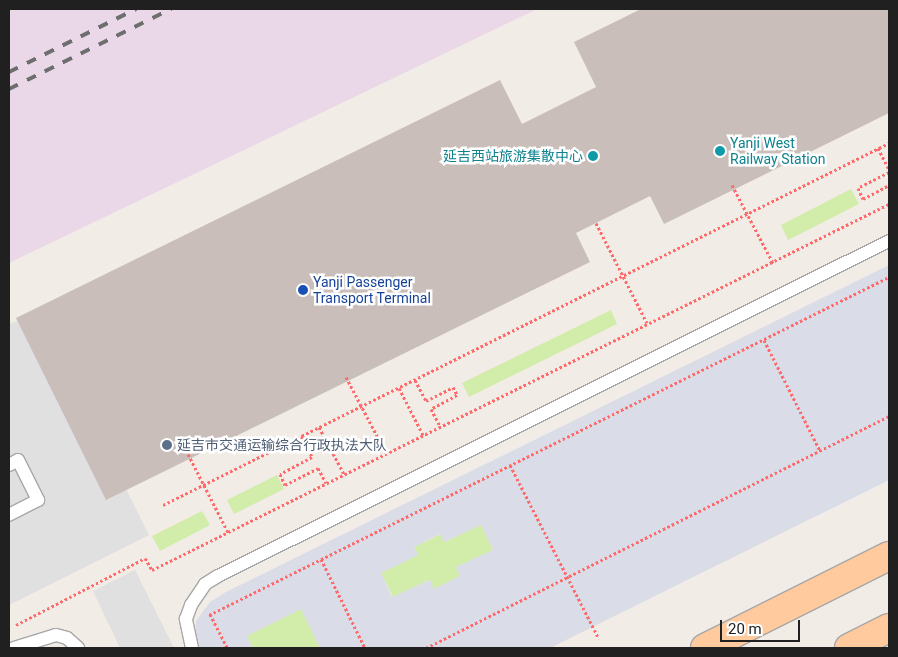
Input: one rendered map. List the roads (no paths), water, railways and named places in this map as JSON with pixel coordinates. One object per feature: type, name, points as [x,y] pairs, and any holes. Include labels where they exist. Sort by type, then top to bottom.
[{"type":"main road","points":[[705,648],[889,556]]},
{"type":"main road","points":[[849,648],[889,628]]},
{"type":"lane","points":[[192,648],[187,626],[191,605],[205,584],[244,561],[889,241]]},
{"type":"lane","points":[[9,465],[18,460],[38,500],[9,515]]},
{"type":"lane","points":[[14,648],[56,635],[74,647]]},
{"type":"railway","points":[[9,72],[136,9]]},
{"type":"railway","points":[[9,89],[171,9]]},
{"type":"place","name":"Yanji West Railway Station","points":[[720,151]]},
{"type":"place","name":"延吉西站旅游集散中心","points":[[593,156]]},
{"type":"place","name":"Yanji Passenger Transport Terminal","points":[[303,290]]},
{"type":"place","name":"延吉市交通运输综合行政执法大队","points":[[167,445]]}]
